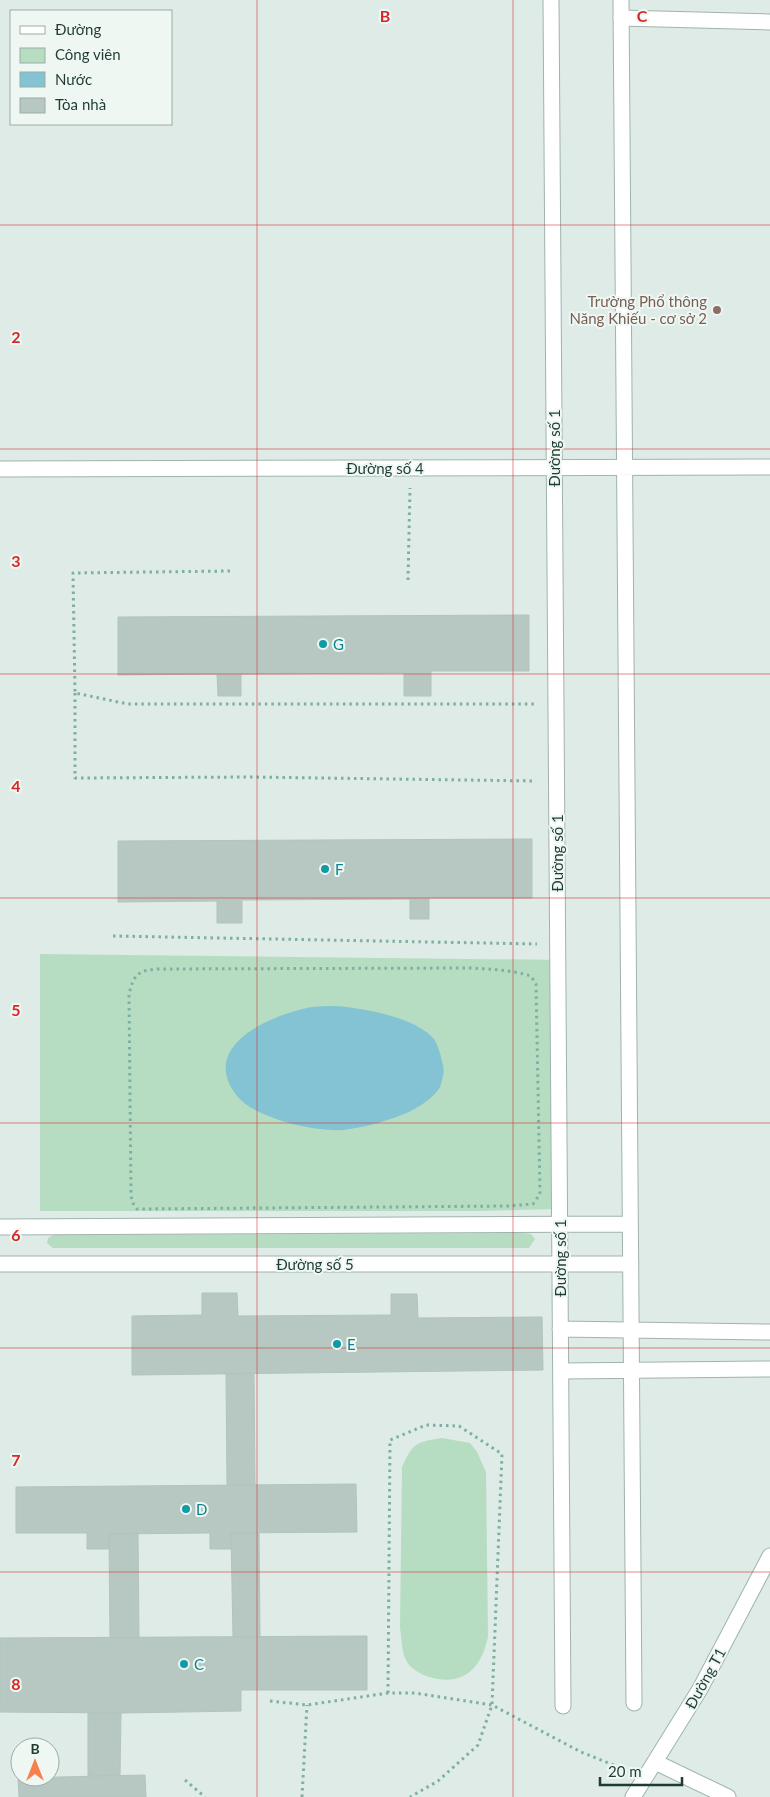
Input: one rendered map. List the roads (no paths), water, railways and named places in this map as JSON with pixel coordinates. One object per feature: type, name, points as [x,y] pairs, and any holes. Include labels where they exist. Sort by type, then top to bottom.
[{"type":"street","name":"Đường số 1","points":[[551,0],[563,1706]]},
{"type":"street","points":[[621,0],[634,1703]]},
{"type":"street","points":[[621,18],[770,22]]},
{"type":"street","name":"Đường số 4","points":[[0,468],[770,467]]},
{"type":"street","points":[[0,1226],[630,1224]]},
{"type":"street","name":"Đường số 5","points":[[0,1264],[631,1264]]},
{"type":"street","points":[[560,1329],[770,1332]]},
{"type":"street","points":[[561,1371],[770,1369]]},
{"type":"street","name":"Đường T1","points":[[633,1797],[700,1689],[770,1556]]},
{"type":"street","points":[[655,1762],[728,1797]]},
{"type":"water","points":[[335,1006],[360,1009],[402,1019],[425,1031],[434,1039],[439,1050],[444,1073],[441,1085],[434,1095],[422,1105],[401,1115],[371,1125],[343,1130],[317,1129],[287,1122],[258,1111],[237,1096],[227,1078],[226,1062],[233,1047],[245,1035],[278,1017],[296,1011],[312,1007]]},
{"type":"place","name":"Trường Phổ thông Năng Khiếu - cơ sở 2","points":[[717,310]]},
{"type":"place","name":"G","points":[[323,644]]},
{"type":"place","name":"F","points":[[325,869]]},
{"type":"place","name":"E","points":[[337,1344]]},
{"type":"place","name":"D","points":[[186,1509]]},
{"type":"place","name":"C","points":[[184,1664]]}]
